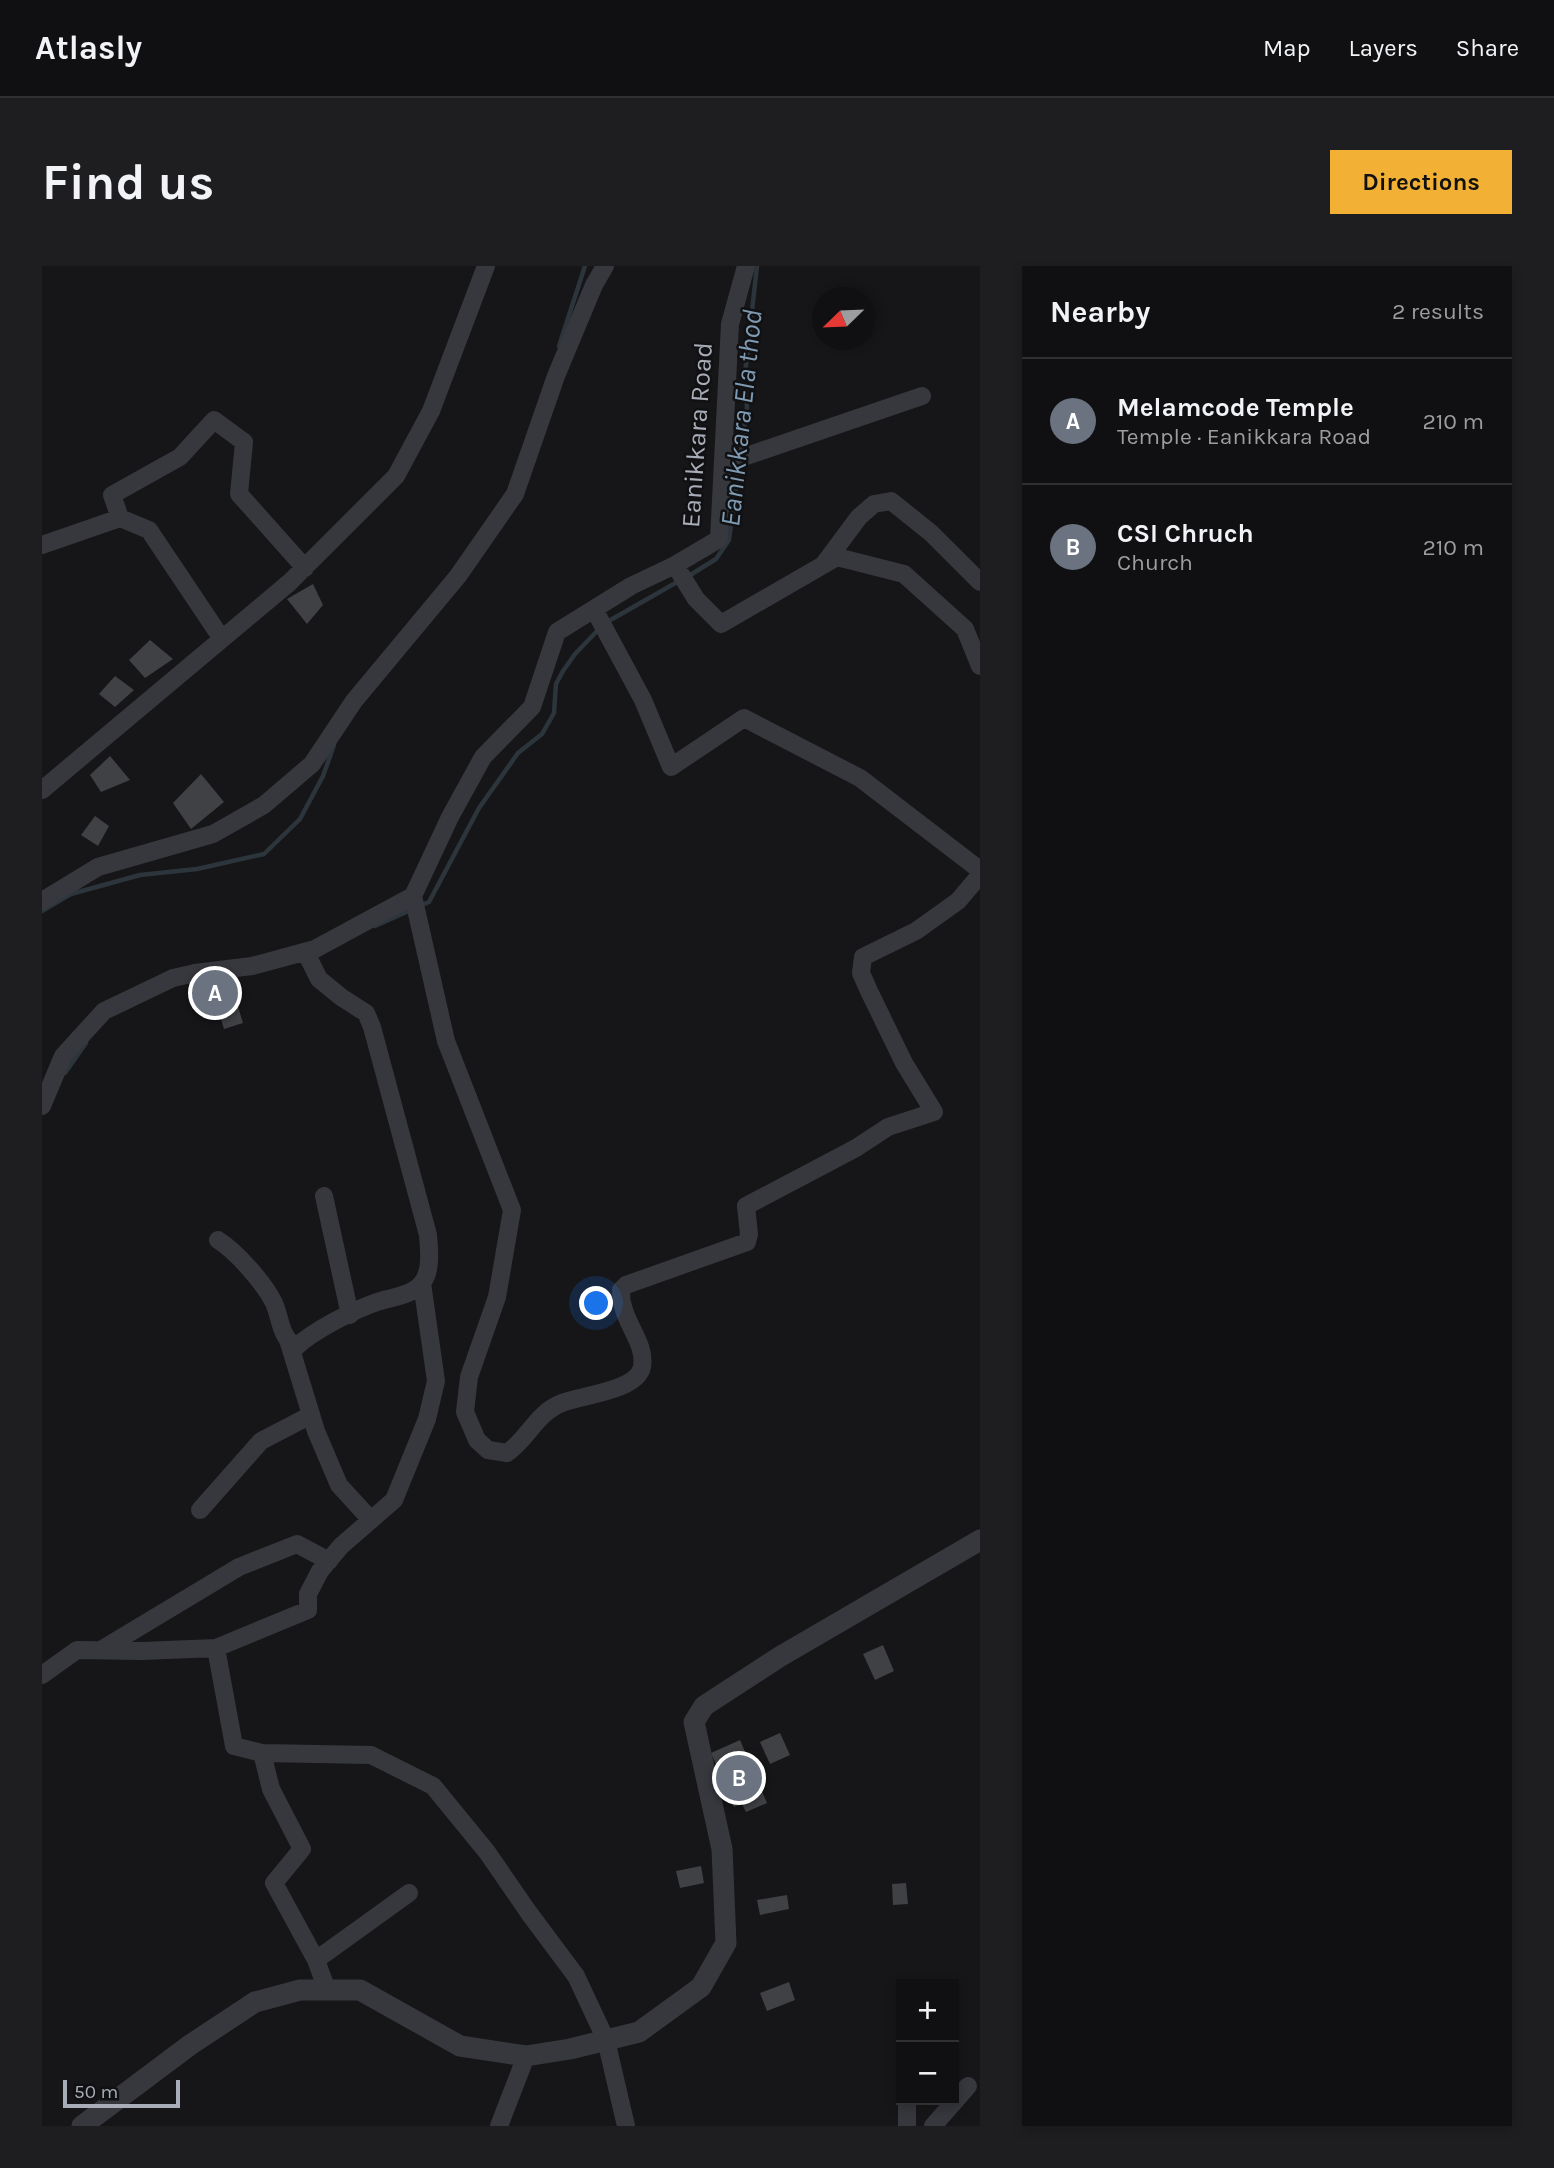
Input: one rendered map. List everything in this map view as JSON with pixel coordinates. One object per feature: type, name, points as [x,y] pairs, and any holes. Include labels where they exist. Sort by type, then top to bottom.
[{"type":"street","points":[[42,790],[305,568],[396,476],[430,411],[486,266]]},
{"type":"street","points":[[42,901],[98,867],[213,834],[264,805],[312,764],[354,701],[457,576],[515,494],[556,376],[594,285],[605,266]]},
{"type":"street","name":"Eanikkara Road","points":[[415,904],[450,817],[482,757],[532,707],[556,632],[631,586],[681,574],[719,540],[730,324],[747,266]]},
{"type":"street","points":[[723,464],[922,396]]},
{"type":"street","points":[[121,518],[112,495],[180,457],[214,420],[244,442],[239,494],[305,568]]},
{"type":"street","points":[[823,565],[859,517],[874,504],[891,501],[931,533],[980,582]]},
{"type":"street","points":[[42,545],[121,518],[149,530],[222,639]]},
{"type":"street","points":[[681,574],[696,599],[722,624],[837,557],[904,574],[965,629],[980,666]]},
{"type":"street","points":[[594,608],[643,701],[671,767],[744,718],[860,778],[980,870]]},
{"type":"street","points":[[42,1106],[63,1056],[104,1011],[173,978],[308,956],[394,909],[415,904],[446,1041],[512,1210],[497,1297],[469,1377],[465,1412],[477,1440],[488,1450],[507,1453],[519,1445],[536,1419],[559,1404],[633,1382],[642,1369],[641,1352],[623,1307],[621,1290],[626,1285],[747,1242],[750,1234],[746,1206],[856,1148],[888,1127],[934,1112],[904,1063],[869,991],[861,973],[863,957],[916,932],[958,901],[980,875]]},
{"type":"street","points":[[42,1675],[76,1650],[216,1648],[309,1610],[308,1594],[311,1586],[329,1561],[341,1546],[394,1500],[427,1419],[436,1381],[422,1283],[429,1254],[428,1235],[366,1013],[341,998],[319,979],[308,956]]},
{"type":"street","points":[[324,1196],[350,1315]]},
{"type":"street","points":[[218,1240],[258,1279],[274,1303],[311,1415],[339,1485],[371,1520]]},
{"type":"street","points":[[289,1343],[296,1347],[304,1339],[350,1315],[376,1302],[399,1297],[422,1283]]},
{"type":"street","points":[[200,1510],[261,1441],[311,1415]]},
{"type":"street","points":[[82,2126],[190,2045],[255,2002],[300,1990],[360,1990],[460,2046],[526,2056],[570,2049],[639,2032],[701,1987],[726,1943],[722,1849],[694,1722],[704,1706],[781,1656],[980,1540]]},
{"type":"street","points":[[102,1650],[239,1567],[297,1544],[329,1561]]},
{"type":"street","points":[[216,1648],[233,1746],[262,1753],[371,1755],[433,1786],[487,1852],[576,1976],[607,2040],[626,2126]]},
{"type":"street","points":[[262,1753],[271,1789],[302,1849],[274,1882],[316,1960],[327,1990]]},
{"type":"street","points":[[316,1960],[409,1893]]},
{"type":"street","points":[[499,2126],[526,2056]]},
{"type":"street","points":[[933,2126],[968,2086]]},
{"type":"street","points":[[907,2105],[907,2126]]},
{"type":"building","points":[[313,584],[323,605],[307,624],[287,599]]},
{"type":"building","points":[[150,640],[173,659],[145,678],[129,660]]},
{"type":"building","points":[[115,676],[134,690],[115,707],[99,694]]},
{"type":"building","points":[[110,756],[130,780],[101,792],[90,775]]},
{"type":"building","points":[[201,774],[224,802],[191,829],[173,803]]},
{"type":"building","points":[[95,816],[109,826],[98,846],[81,835]]},
{"type":"building","points":[[229,984],[232,992],[226,994],[224,991],[218,994],[220,999],[214,1001],[210,991]]},
{"type":"building","points":[[236,1000],[243,1023],[224,1029],[217,1006]]},
{"type":"building","points":[[883,1645],[894,1671],[875,1680],[863,1654]]},
{"type":"building","points":[[780,1733],[790,1755],[770,1764],[760,1742]]},
{"type":"building","points":[[740,1740],[767,1803],[746,1812],[742,1804],[734,1807],[711,1753]]},
{"type":"building","points":[[701,1866],[704,1883],[680,1888],[676,1871]]},
{"type":"building","points":[[906,1883],[908,1904],[893,1905],[892,1884]]},
{"type":"building","points":[[787,1895],[789,1909],[760,1915],[757,1900]]},
{"type":"building","points":[[789,1982],[795,2000],[767,2011],[760,1993]]},
{"type":"waterway","points":[[559,346],[585,266]]},
{"type":"waterway","name":"Eanikkara Ela thod","points":[[741,451],[747,407],[744,383],[757,266]]},
{"type":"waterway","name":"Eanikkara Ela thod","points":[[687,577],[716,559],[729,540],[739,464]]},
{"type":"waterway","name":"Eanikkara Ela thod","points":[[607,622],[679,581]]},
{"type":"waterway","name":"Eanikkara Ela thod","points":[[419,906],[429,902],[479,808],[518,753],[542,734],[554,713],[556,684],[575,654],[598,630]]},
{"type":"waterway","points":[[42,911],[71,894],[140,875],[197,869],[264,854],[300,819],[323,776],[334,745]]},
{"type":"waterway","name":"Eanikkara Ela thod","points":[[375,926],[411,910]]},
{"type":"waterway","name":"Eanikkara Ela thod","points":[[65,1073],[86,1043]]},
{"type":"place","name":"Melamcode Temple","points":[[215,993]]},
{"type":"place","name":"CSI Chruch","points":[[739,1778]]}]
